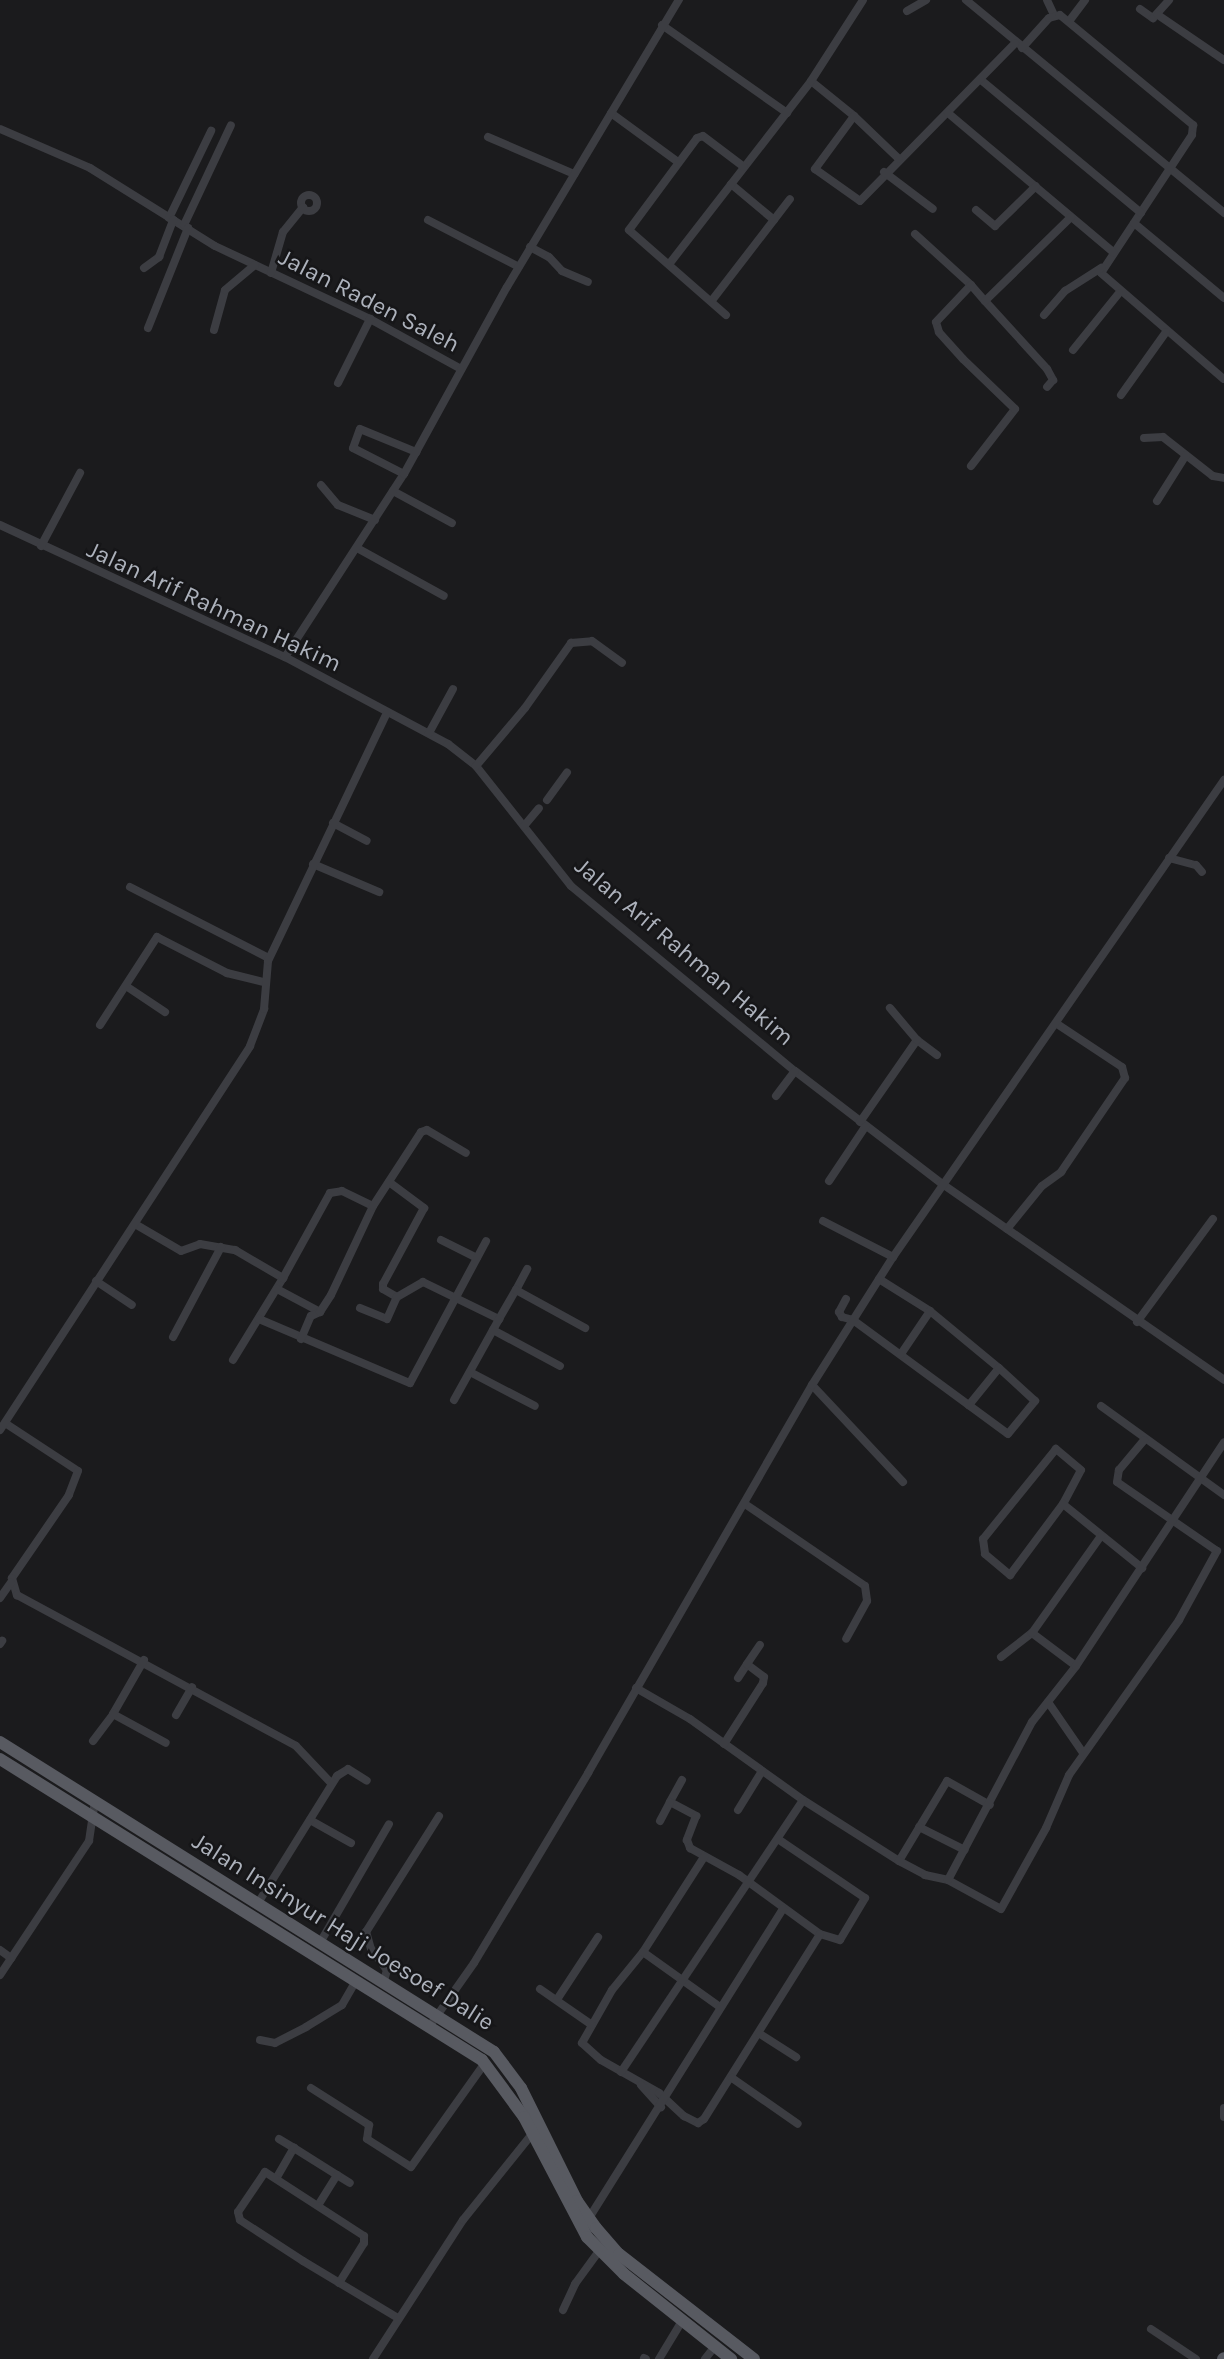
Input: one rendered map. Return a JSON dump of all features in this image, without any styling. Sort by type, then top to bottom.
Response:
[{"type":"main road","name":"Jalan Insinyur Haji Joesoef Dalie","points":[[0,1742],[440,2015],[494,2052],[514,2078],[589,2218],[619,2254],[754,2359]]},
{"type":"main road","name":"Jalan Insinyur Haji Joesoef Dalie","points":[[0,1759],[485,2063],[509,2092],[578,2225],[599,2251],[731,2359]]},
{"type":"street","points":[[461,369],[530,247],[679,0]]},
{"type":"street","points":[[670,263],[787,113],[863,0]]},
{"type":"street","points":[[907,11],[926,0]]},
{"type":"street","points":[[966,0],[1169,170],[1224,212]]},
{"type":"street","points":[[1044,315],[1065,291],[1101,268],[1192,135],[1193,125],[1070,20],[1054,15],[1047,0]]},
{"type":"street","points":[[1070,20],[1085,0]]},
{"type":"street","points":[[1140,9],[1150,18],[1158,15],[1169,0]]},
{"type":"street","points":[[854,116],[815,169],[860,201],[898,158],[1018,45],[1054,15]]},
{"type":"street","points":[[1158,15],[1224,60]]},
{"type":"street","points":[[662,25],[787,113]]},
{"type":"street","points":[[811,80],[898,158]]},
{"type":"street","points":[[981,80],[1141,213]]},
{"type":"street","points":[[611,113],[678,162]]},
{"type":"street","points":[[948,113],[1113,252]]},
{"type":"street","points":[[148,328],[186,227],[231,125]]},
{"type":"street","name":"Jalan Raden Saleh","points":[[0,129],[90,168],[171,219],[271,273],[370,319],[461,369],[404,474],[285,657]]},
{"type":"street","points":[[144,268],[159,257],[171,219],[211,131]]},
{"type":"street","points":[[726,315],[713,299],[629,230],[678,162],[703,136],[744,167]]},
{"type":"street","points":[[488,137],[574,174]]},
{"type":"street","points":[[884,172],[933,209]]},
{"type":"street","points":[[731,184],[774,220]]},
{"type":"street","points":[[976,210],[995,226],[1036,186]]},
{"type":"street","points":[[713,299],[790,199]]},
{"type":"street","points":[[271,273],[283,232],[303,207]]},
{"type":"street","points":[[985,300],[1071,217]]},
{"type":"street","points":[[428,220],[519,267]]},
{"type":"street","points":[[1134,223],[1224,298]]},
{"type":"street","points":[[915,234],[971,285],[1047,369],[1052,380],[1047,387]]},
{"type":"street","points":[[530,247],[550,257],[558,269],[588,282]]},
{"type":"street","points":[[214,330],[225,290],[256,265]]},
{"type":"street","points":[[1101,268],[1102,275],[1119,293],[1224,379]]},
{"type":"street","points":[[971,285],[938,318],[936,326],[1015,413],[971,466]]},
{"type":"street","points":[[1073,350],[1119,293]]},
{"type":"street","points":[[338,383],[370,319]]},
{"type":"street","points":[[1121,395],[1166,332]]},
{"type":"street","points":[[404,474],[353,448],[360,429],[416,452]]},
{"type":"street","points":[[1144,438],[1163,437],[1213,477],[1224,478]]},
{"type":"street","points":[[1157,501],[1186,455]]},
{"type":"street","points":[[41,546],[80,473]]},
{"type":"street","points":[[321,485],[338,505],[375,520]]},
{"type":"street","points":[[393,491],[452,523]]},
{"type":"street","name":"Jalan Arif Rahman Hakim","points":[[0,525],[285,657],[429,733],[476,766],[571,886],[795,1071],[862,1125],[942,1183],[1137,1322],[1224,1380]]},
{"type":"street","points":[[357,548],[444,596]]},
{"type":"street","points":[[476,766],[526,708],[571,643],[592,641],[622,663]]},
{"type":"street","points":[[429,733],[453,690]]},
{"type":"street","points":[[0,1598],[69,1495],[78,1471],[2,1427],[250,1046],[264,1009],[264,982],[269,958],[387,713]]},
{"type":"street","points":[[547,800],[567,772]]},
{"type":"street","points":[[429,2027],[440,2015],[746,1504],[812,1385],[893,1257],[1224,780]]},
{"type":"street","points":[[524,826],[539,808]]},
{"type":"street","points":[[333,823],[367,841]]},
{"type":"street","points":[[1169,858],[1196,865],[1202,872]]},
{"type":"street","points":[[313,864],[379,892]]},
{"type":"street","points":[[131,887],[269,958]]},
{"type":"street","points":[[100,1026],[157,937],[227,974],[264,982]]},
{"type":"street","points":[[126,986],[165,1012]]},
{"type":"street","points":[[890,1008],[911,1027],[917,1040],[937,1055]]},
{"type":"street","points":[[1007,1229],[1042,1186],[1061,1172],[1125,1078],[1122,1067],[1056,1024]]},
{"type":"street","points":[[829,1181],[917,1040]]},
{"type":"street","points":[[776,1096],[795,1071]]},
{"type":"street","points":[[301,1339],[311,1316],[320,1312],[373,1206],[424,1130],[466,1153]]},
{"type":"street","points":[[389,1182],[424,1208],[383,1284],[397,1297]]},
{"type":"street","points":[[233,1360],[330,1193],[342,1191],[373,1206]]},
{"type":"street","points":[[1137,1322],[1213,1219]]},
{"type":"street","points":[[823,1221],[893,1257]]},
{"type":"street","points":[[135,1224],[181,1251],[195,1245],[221,1247],[242,1254],[283,1278]]},
{"type":"street","points":[[441,1240],[477,1258]]},
{"type":"street","points":[[259,1319],[408,1384],[486,1241]]},
{"type":"street","points":[[173,1336],[221,1247]]},
{"type":"street","points":[[454,1400],[527,1269]]},
{"type":"street","points":[[846,1298],[839,1312],[901,1354],[1008,1434],[1034,1408],[1032,1397],[999,1368],[930,1311],[879,1279]]},
{"type":"street","points":[[96,1281],[132,1305]]},
{"type":"street","points":[[360,1308],[387,1319],[397,1297],[423,1282],[499,1319]]},
{"type":"street","points":[[276,1289],[320,1312]]},
{"type":"street","points":[[516,1290],[585,1328]]},
{"type":"street","points":[[901,1354],[930,1311]]},
{"type":"street","points":[[493,1330],[560,1366]]},
{"type":"street","points":[[969,1405],[999,1368]]},
{"type":"street","points":[[470,1372],[535,1406]]},
{"type":"street","points":[[812,1385],[903,1482]]},
{"type":"street","points":[[1101,1406],[1144,1440],[1224,1495]]},
{"type":"street","points":[[636,1688],[899,1861],[925,1875],[948,1880],[1000,1909],[1083,1753],[1179,1620],[1217,1553],[1214,1546],[1115,1479],[1144,1440]]},
{"type":"street","points":[[948,1880],[1032,1722],[1076,1666],[1224,1442]]},
{"type":"street","points":[[1056,1449],[1081,1470],[1063,1504],[1010,1575],[985,1554],[983,1539],[1056,1449]]},
{"type":"street","points":[[746,1504],[864,1586],[867,1601],[846,1639]]},
{"type":"street","points":[[1063,1504],[1142,1568]]},
{"type":"street","points":[[1001,1657],[1032,1633],[1101,1536]]},
{"type":"street","points":[[11,1582],[17,1595],[144,1660],[307,1753],[331,1783]]},
{"type":"street","points":[[1032,1633],[1076,1666]]},
{"type":"street","points":[[738,1678],[760,1645]]},
{"type":"street","points":[[93,1741],[113,1714],[144,1660]]},
{"type":"street","points":[[724,1744],[763,1683],[764,1677],[747,1664]]},
{"type":"street","points":[[176,1715],[192,1687]]},
{"type":"street","points":[[1048,1702],[1083,1753]]},
{"type":"street","points":[[113,1714],[166,1743]]},
{"type":"street","points":[[258,1903],[331,1783],[348,1769],[367,1781]]},
{"type":"street","points":[[738,1810],[762,1771]]},
{"type":"street","points":[[660,1821],[682,1780]]},
{"type":"street","points":[[899,1861],[947,1781],[990,1805]]},
{"type":"street","points":[[621,2073],[680,1979],[803,1800]]},
{"type":"street","points":[[0,1975],[89,1841],[94,1801]]},
{"type":"street","points":[[670,1802],[695,1813],[688,1844],[704,1857],[748,1883],[820,1934],[840,1940],[865,1898],[778,1839]]},
{"type":"street","points":[[384,1981],[387,1970],[371,1949],[366,1932],[439,1816]]},
{"type":"street","points":[[310,1820],[351,1843]]},
{"type":"street","points":[[321,1941],[389,1824]]},
{"type":"street","points":[[919,1826],[965,1850]]},
{"type":"street","points":[[704,1857],[643,1952],[612,1990],[582,2046],[621,2073],[666,2098],[670,2106],[698,2123],[760,2035],[820,1934]]},
{"type":"street","points":[[589,2218],[783,1909]]},
{"type":"street","points":[[558,1998],[598,1937]]},
{"type":"street","points":[[0,1950],[11,1958]]},
{"type":"street","points":[[643,1952],[720,2007]]},
{"type":"street","points":[[260,2040],[275,2043],[342,2005],[356,1981]]},
{"type":"street","points":[[540,1989],[558,1998],[592,2025]]},
{"type":"street","points":[[760,2035],[796,2057]]},
{"type":"street","points":[[311,2088],[369,2125],[367,2139],[411,2167],[485,2063]]},
{"type":"street","points":[[732,2078],[798,2123]]},
{"type":"street","points":[[639,2083],[661,2107]]},
{"type":"street","points":[[1224,2108],[1224,2117]]},
{"type":"street","points":[[373,2359],[499,2171],[533,2134]]},
{"type":"street","points":[[279,2139],[351,2183]]},
{"type":"street","points":[[277,2177],[294,2148]]},
{"type":"street","points":[[339,2283],[365,2239],[319,2204],[265,2172],[239,2218],[339,2283],[398,2318]]},
{"type":"street","points":[[319,2204],[337,2175]]},
{"type":"street","points":[[563,2311],[575,2284],[599,2251]]},
{"type":"street","points":[[659,2359],[682,2321]]},
{"type":"street","points":[[1151,2329],[1196,2359]]},
{"type":"street","points":[[705,2359],[715,2346]]}]
